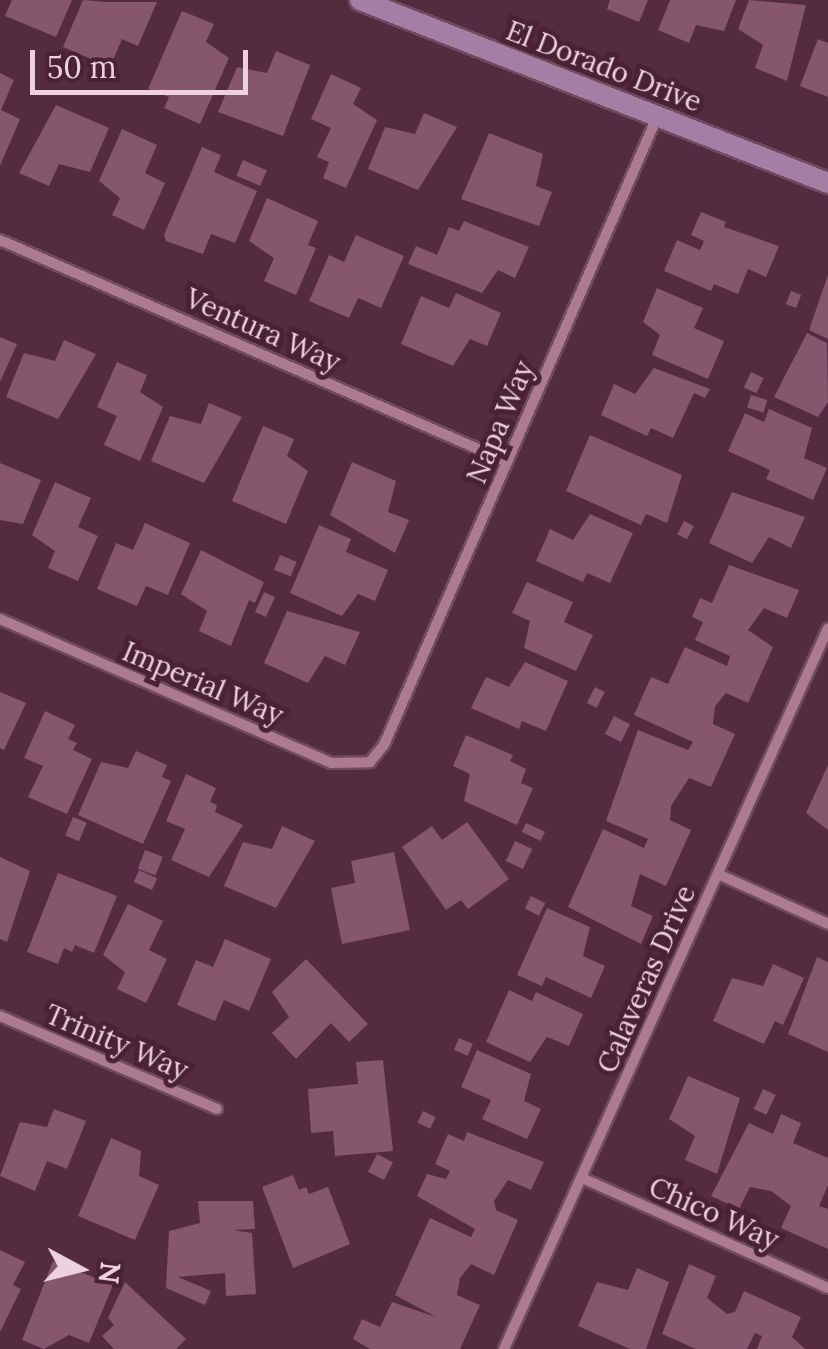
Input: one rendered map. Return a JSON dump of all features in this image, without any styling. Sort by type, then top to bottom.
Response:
[{"type":"street","name":"El Dorado Drive","points":[[360,0],[828,182]]},
{"type":"street","name":"Napa Way","points":[[384,745],[658,116]]},
{"type":"street","name":"Ventura Way","points":[[0,240],[508,462]]},
{"type":"street","name":"Imperial Way","points":[[0,619],[331,763],[361,766],[384,745]]},
{"type":"street","name":"Calaveras Drive","points":[[504,1349],[828,628]]},
{"type":"street","points":[[718,874],[828,924]]},
{"type":"street","name":"Trinity Way","points":[[0,1016],[217,1109]]},
{"type":"street","name":"Chico Way","points":[[582,1178],[828,1288]]},
{"type":"building","points":[[12,0],[72,0],[56,37],[5,16]]},
{"type":"building","points":[[83,0],[157,2],[138,46],[122,39],[110,67],[63,47]]},
{"type":"building","points":[[610,0],[648,0],[639,22],[607,9]]},
{"type":"building","points":[[670,0],[736,0],[724,31],[696,25],[689,43],[658,30]]},
{"type":"building","points":[[749,0],[806,5],[787,81],[755,68],[763,45],[738,29]]},
{"type":"building","points":[[182,11],[214,24],[206,42],[229,58],[200,124],[164,108],[169,97],[148,89]]},
{"type":"building","points":[[818,39],[828,43],[828,97],[800,86]]},
{"type":"building","points":[[276,51],[310,65],[283,136],[218,112],[237,67],[267,73]]},
{"type":"building","points":[[0,73],[14,80],[1,110],[20,119],[0,166]]},
{"type":"building","points":[[331,74],[361,88],[353,104],[377,120],[346,188],[323,178],[329,162],[317,157],[331,128],[311,119]]},
{"type":"building","points":[[56,105],[109,128],[90,172],[59,164],[49,186],[19,173]]},
{"type":"building","points":[[424,113],[457,127],[418,190],[368,169],[385,127],[415,134]]},
{"type":"building","points":[[122,129],[157,145],[145,173],[165,183],[144,230],[112,215],[120,198],[99,181]]},
{"type":"building","points":[[489,133],[543,154],[536,186],[552,192],[539,226],[461,199]]},
{"type":"building","points":[[202,147],[221,155],[214,172],[257,191],[235,243],[211,234],[203,254],[166,241],[164,235]]},
{"type":"building","points":[[243,160],[267,170],[260,186],[236,176]]},
{"type":"building","points":[[267,198],[318,221],[308,245],[316,248],[296,295],[264,281],[274,258],[249,241]]},
{"type":"building","points":[[701,212],[726,222],[724,227],[779,246],[766,277],[748,269],[738,294],[714,284],[711,291],[664,271],[677,240],[700,250],[704,241],[691,235]]},
{"type":"building","points":[[464,221],[529,247],[515,278],[498,270],[482,293],[408,264],[416,246],[437,255],[449,227],[459,231]]},
{"type":"building","points":[[356,235],[404,256],[381,308],[358,298],[349,318],[309,301],[329,255],[344,262]]},
{"type":"building","points":[[828,275],[828,339],[809,330]]},
{"type":"building","points":[[657,288],[703,308],[694,328],[724,341],[708,379],[652,355],[660,335],[643,322]]},
{"type":"building","points":[[791,291],[801,295],[796,308],[786,304]]},
{"type":"building","points":[[456,293],[501,313],[487,346],[470,339],[453,366],[401,344],[421,296],[449,308]]},
{"type":"building","points":[[807,333],[827,343],[828,402],[818,417],[774,397]]},
{"type":"building","points":[[0,337],[17,344],[0,382]]},
{"type":"building","points":[[64,340],[96,354],[58,419],[6,397],[24,353],[55,361]]},
{"type":"building","points":[[117,362],[147,375],[140,392],[163,407],[140,461],[104,445],[117,416],[97,407]]},
{"type":"building","points":[[654,368],[710,389],[705,398],[694,393],[673,438],[651,428],[647,436],[601,415],[614,384],[635,394]]},
{"type":"building","points":[[751,372],[764,378],[757,393],[744,387]]},
{"type":"building","points":[[751,395],[767,400],[763,412],[747,407]]},
{"type":"building","points":[[209,403],[242,417],[204,483],[151,461],[170,416],[201,424]]},
{"type":"building","points":[[769,409],[812,428],[804,458],[827,468],[813,500],[766,479],[770,470],[728,451],[745,413],[764,422]]},
{"type":"building","points":[[263,426],[294,439],[287,456],[308,471],[286,524],[232,501]]},
{"type":"building","points":[[590,435],[682,475],[667,523],[646,514],[641,525],[566,491]]},
{"type":"building","points":[[352,462],[396,481],[388,512],[409,520],[395,553],[330,515]]},
{"type":"building","points":[[0,463],[41,480],[23,524],[0,520]]},
{"type":"building","points":[[55,482],[91,498],[78,527],[98,536],[78,581],[48,568],[55,551],[32,535]]},
{"type":"building","points":[[732,492],[805,517],[791,548],[769,537],[752,563],[709,543]]},
{"type":"building","points":[[590,514],[633,533],[610,583],[587,573],[583,582],[536,561],[550,529],[573,540]]},
{"type":"building","points":[[684,521],[694,526],[687,539],[677,534]]},
{"type":"building","points":[[145,523],[190,543],[168,595],[146,586],[137,606],[97,589],[116,543],[133,550]]},
{"type":"building","points":[[319,525],[351,539],[346,552],[388,570],[375,601],[358,594],[342,616],[290,593]]},
{"type":"building","points":[[201,550],[264,582],[255,603],[249,600],[231,646],[199,631],[207,611],[181,594]]},
{"type":"building","points":[[280,555],[297,562],[291,577],[274,570]]},
{"type":"building","points":[[729,565],[799,590],[787,618],[764,608],[748,630],[773,647],[748,703],[726,693],[715,706],[713,724],[735,734],[711,787],[689,778],[671,806],[670,820],[691,830],[666,886],[640,874],[631,906],[653,916],[641,944],[568,907],[603,829],[644,848],[648,839],[606,821],[638,730],[688,750],[693,742],[634,715],[651,677],[668,684],[685,647],[727,666],[730,656],[695,640],[703,622],[692,617],[700,598],[712,603]]},
{"type":"building","points":[[527,582],[573,602],[564,622],[593,635],[576,671],[524,648],[530,621],[512,613]]},
{"type":"building","points":[[264,592],[275,597],[266,617],[255,612]]},
{"type":"building","points":[[287,611],[360,632],[345,665],[325,656],[308,683],[264,663]]},
{"type":"building","points":[[525,662],[568,681],[546,731],[522,721],[519,729],[471,708],[486,677],[509,687]]},
{"type":"building","points":[[595,687],[605,692],[597,708],[587,703]]},
{"type":"building","points":[[0,692],[26,703],[4,750],[0,748]]},
{"type":"building","points":[[45,711],[75,725],[68,739],[77,743],[73,750],[92,759],[67,814],[28,797],[43,766],[24,758]]},
{"type":"building","points":[[614,716],[630,724],[621,742],[605,734]]},
{"type":"building","points":[[466,735],[513,755],[510,761],[526,769],[521,783],[533,788],[517,825],[464,801],[470,774],[453,766]]},
{"type":"building","points":[[136,751],[167,765],[162,777],[171,781],[143,844],[78,815],[101,762],[128,768]]},
{"type":"building","points":[[828,765],[828,830],[806,813]]},
{"type":"building","points":[[186,774],[216,788],[210,802],[217,805],[215,812],[243,825],[209,877],[171,860],[185,829],[166,821]]},
{"type":"building","points":[[73,817],[87,823],[79,841],[65,835]]},
{"type":"building","points":[[467,822],[509,879],[468,909],[461,900],[446,910],[402,847],[432,826],[442,840]]},
{"type":"building","points":[[526,823],[545,832],[541,841],[522,832]]},
{"type":"building","points":[[282,826],[315,841],[276,908],[224,886],[243,842],[272,849]]},
{"type":"building","points":[[515,841],[532,849],[523,869],[506,861]]},
{"type":"building","points":[[145,850],[163,857],[156,875],[138,869]]},
{"type":"building","points":[[394,852],[410,930],[342,944],[331,888],[355,883],[351,861]]},
{"type":"building","points":[[0,857],[30,871],[7,942],[0,939]]},
{"type":"building","points":[[139,870],[157,878],[152,890],[134,882]]},
{"type":"building","points":[[58,873],[117,896],[94,953],[75,945],[72,952],[64,948],[58,964],[27,952]]},
{"type":"building","points":[[531,896],[545,903],[539,916],[525,908]]},
{"type":"building","points":[[128,904],[163,921],[149,950],[167,959],[146,1003],[117,989],[125,972],[103,955]]},
{"type":"building","points":[[547,908],[590,927],[583,956],[605,966],[591,998],[546,977],[542,986],[517,975]]},
{"type":"building","points":[[225,939],[271,959],[249,1011],[224,1000],[215,1021],[177,1005],[196,960],[213,967]]},
{"type":"building","points":[[817,957],[828,962],[828,1052],[788,1034]]},
{"type":"building","points":[[306,959],[368,1024],[349,1042],[331,1023],[296,1059],[272,1033],[289,1017],[272,992]]},
{"type":"building","points":[[773,964],[804,978],[783,1025],[775,1021],[764,1044],[713,1021],[732,978],[763,986]]},
{"type":"building","points":[[509,990],[532,1001],[536,992],[583,1014],[569,1046],[547,1037],[530,1062],[486,1042]]},
{"type":"building","points":[[459,1038],[473,1044],[468,1056],[454,1050]]},
{"type":"building","points":[[477,1050],[531,1074],[524,1101],[541,1109],[527,1139],[482,1119],[491,1100],[461,1087]]},
{"type":"building","points":[[383,1060],[393,1151],[335,1156],[333,1131],[311,1133],[308,1089],[358,1084],[356,1062]]},
{"type":"building","points":[[688,1076],[740,1098],[717,1174],[685,1160],[695,1136],[669,1119]]},
{"type":"building","points":[[763,1089],[776,1095],[766,1115],[754,1109]]},
{"type":"building","points":[[54,1109],[86,1121],[67,1169],[47,1161],[35,1191],[0,1176],[20,1122],[47,1127]]},
{"type":"building","points":[[423,1111],[436,1117],[430,1129],[418,1123]]},
{"type":"building","points":[[781,1114],[801,1123],[793,1143],[828,1158],[828,1185],[819,1206],[828,1209],[828,1249],[781,1228],[791,1206],[771,1191],[750,1187],[739,1209],[711,1196],[749,1123],[773,1134]]},
{"type":"building","points":[[467,1132],[544,1162],[531,1190],[508,1180],[494,1201],[496,1210],[518,1220],[494,1275],[471,1264],[460,1278],[457,1295],[480,1305],[460,1349],[370,1349],[353,1339],[362,1319],[380,1327],[392,1302],[436,1317],[395,1295],[430,1218],[471,1237],[475,1229],[417,1196],[427,1174],[446,1179],[450,1171],[435,1164],[448,1134],[464,1141]]},
{"type":"building","points":[[111,1138],[141,1151],[139,1176],[159,1185],[135,1240],[78,1216]]},
{"type":"building","points":[[377,1154],[393,1162],[384,1180],[368,1172]]},
{"type":"building","points":[[293,1175],[299,1190],[306,1187],[309,1194],[328,1187],[350,1244],[293,1268],[262,1187]]},
{"type":"building","points":[[198,1201],[253,1201],[255,1229],[233,1230],[252,1233],[256,1294],[226,1296],[225,1273],[178,1277],[211,1291],[205,1305],[166,1288],[169,1231],[200,1223]]},
{"type":"building","points":[[0,1250],[25,1262],[13,1285],[21,1289],[0,1332]]},
{"type":"building","points":[[53,1261],[113,1285],[89,1343],[69,1335],[44,1349],[22,1340]]},
{"type":"building","points":[[689,1264],[716,1276],[707,1298],[727,1314],[735,1312],[744,1291],[801,1317],[792,1337],[805,1349],[757,1349],[762,1336],[755,1333],[747,1349],[696,1349],[662,1334]]},
{"type":"building","points":[[637,1268],[669,1282],[646,1349],[630,1349],[578,1326],[597,1282],[628,1290]]},
{"type":"building","points":[[125,1282],[186,1339],[176,1349],[114,1349],[102,1336],[114,1325],[108,1318]]}]
